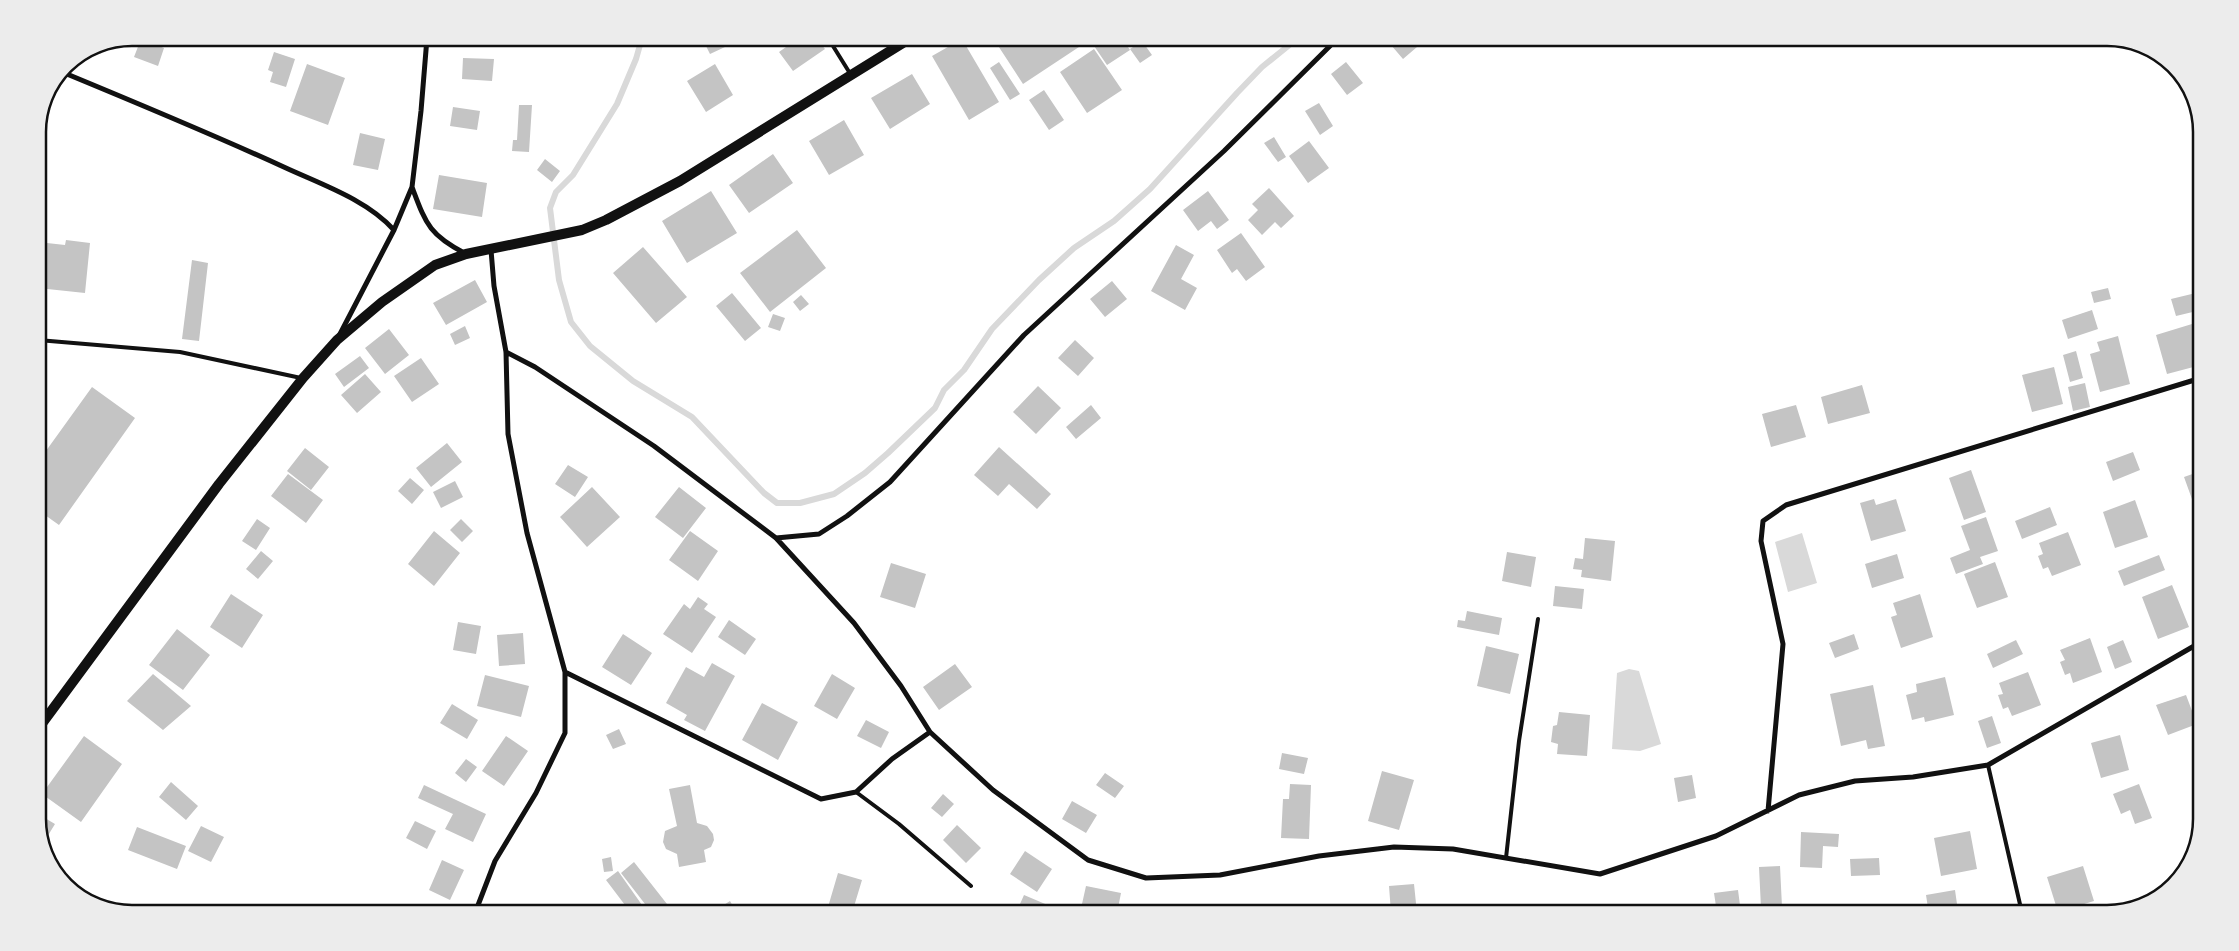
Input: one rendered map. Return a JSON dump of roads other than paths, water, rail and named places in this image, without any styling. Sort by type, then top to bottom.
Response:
[{"type":"main road","points":[[46,718],[208,499],[303,378],[337,340],[405,285],[435,265],[466,254],[582,230],[606,220],[680,181],[898,46]]},
{"type":"street","points":[[337,340],[394,230],[412,187],[426,46]]},
{"type":"street","points":[[776,538],[818,534],[847,516],[890,482],[1024,336],[1224,151],[1330,46]]},
{"type":"street","points":[[69,75],[204,131],[306,177],[368,207],[382,217],[394,230]]},
{"type":"street","points":[[412,187],[426,224],[443,242],[466,254]]},
{"type":"street","points":[[478,905],[495,861],[536,794],[565,733],[565,672],[527,533],[510,443],[506,352],[494,286],[491,250]]},
{"type":"street","points":[[506,352],[535,367],[654,446],[776,538],[854,623],[930,732],[993,790],[1088,860],[1146,878],[1220,875],[1319,856],[1394,848],[1454,849],[1600,874],[1716,836],[1799,795],[1855,782],[1913,777],[1988,765],[2193,647]]},
{"type":"street","points":[[1768,811],[1783,644],[1761,541],[1763,521],[1786,505],[2193,380]]},
{"type":"street","points":[[565,672],[820,799],[856,792],[892,759],[930,732]]},
{"type":"lane","points":[[833,46],[851,74]]},
{"type":"lane","points":[[46,341],[180,352],[303,378]]},
{"type":"lane","points":[[1506,858],[1519,742],[1538,619]]},
{"type":"lane","points":[[1988,765],[2020,905]]},
{"type":"lane","points":[[856,792],[899,824],[971,886]]},
{"type":"waterway","points":[[640,46],[617,104],[573,175],[556,192],[550,208],[559,280],[571,322],[590,346],[633,381],[692,417],[764,493],[777,503],[800,503],[834,494],[865,473],[888,453],[935,408],[944,390],[964,370],[992,329],[1039,280],[1074,248],[1114,221],[1150,189],[1262,67],[1288,46]]}]
